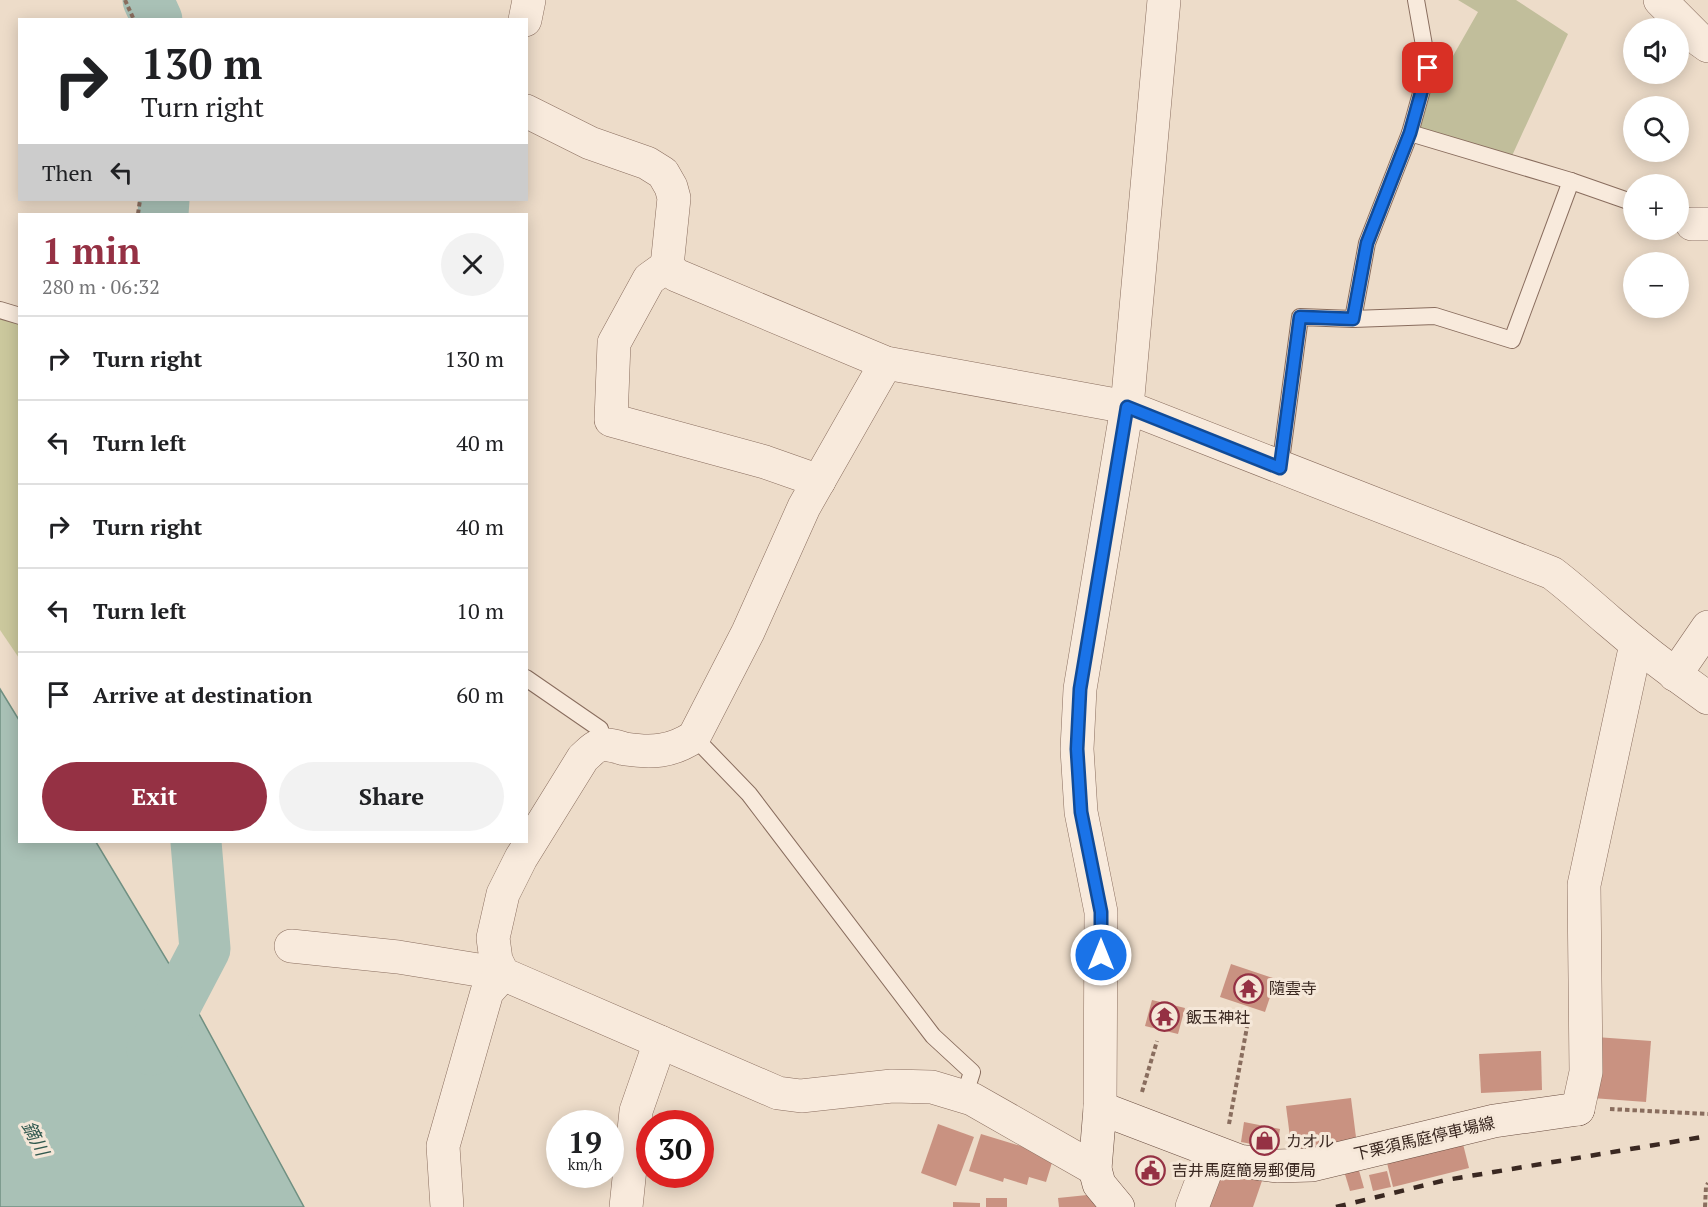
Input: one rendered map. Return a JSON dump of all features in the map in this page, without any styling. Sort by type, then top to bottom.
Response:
[{"type":"street","points":[[525,18],[529,0]]},
{"type":"street","points":[[1118,1207],[1099,1184],[1095,1169],[1100,1108],[1101,912],[1081,812],[1077,749],[1080,689],[1127,407],[1164,0]]},
{"type":"street","points":[[1660,0],[1708,46]]},
{"type":"street","points":[[528,112],[590,143],[647,163],[663,173],[674,198],[667,266],[649,279],[614,343],[611,420],[765,462],[819,481]]},
{"type":"street","points":[[667,266],[676,275],[886,363],[1127,407],[1551,573],[1575,590],[1636,644],[1708,698]]},
{"type":"street","points":[[531,831],[583,758],[595,747],[604,744],[626,749],[660,751],[680,746],[694,737],[748,632],[804,507],[886,363]]},
{"type":"street","points":[[1676,675],[1708,627]]},
{"type":"street","points":[[1578,1109],[1586,1072],[1584,885],[1636,644]]},
{"type":"street","points":[[503,974],[496,960],[493,938],[503,894],[527,843]]},
{"type":"street","points":[[291,946],[398,957],[503,974],[778,1093],[801,1096],[892,1086],[932,1087],[972,1099],[1095,1169]]},
{"type":"street","points":[[447,1207],[443,1146],[487,992],[503,974]]},
{"type":"street","points":[[626,1207],[636,1111],[660,1042]]},
{"type":"street","name":"下栗須馬庭停車場線","points":[[1100,1108],[1239,1161],[1277,1166],[1312,1165],[1494,1121],[1578,1109]]},
{"type":"street","points":[[1192,1207],[1217,1153]]},
{"type":"lane","points":[[1353,319],[1367,243],[1410,133],[1428,68],[1416,0]]},
{"type":"lane","points":[[1410,133],[1571,181],[1623,199]]},
{"type":"lane","points":[[1280,468],[1300,317],[1353,319],[1435,316],[1512,340],[1571,181]]},
{"type":"lane","points":[[0,310],[18,315]]},
{"type":"lane","points":[[528,679],[600,729],[604,744]]},
{"type":"lane","points":[[694,737],[749,794],[933,1036],[972,1072],[964,1097]]},
{"type":"path","points":[[125,0],[133,18]]},
{"type":"path","points":[[1217,1153],[1225,1145],[1247,1027]]},
{"type":"path","points":[[1134,1121],[1157,1041]]},
{"type":"path","points":[[1578,1109],[1610,1108],[1708,1114]]},
{"type":"path","points":[[1705,1207],[1708,1183]]},
{"type":"shaded area","points":[[1458,0],[1516,0],[1568,34],[1511,158],[1415,128],[1434,70],[1445,70],[1478,12]]},
{"type":"shaded area","points":[[0,315],[18,322],[18,657],[0,630]]},
{"type":"water","name":"鏑川","points":[[0,689],[18,718],[18,843],[97,843],[198,1012],[304,1207],[0,1207]]},
{"type":"building","name":"隨雲寺","points":[[1231,964],[1276,979],[1265,1012],[1220,997]]},
{"type":"building","name":"飯玉神社","points":[[1152,1000],[1185,1008],[1178,1034],[1145,1026]]},
{"type":"building","points":[[1596,1037],[1651,1041],[1646,1102],[1592,1098]]},
{"type":"building","points":[[1541,1051],[1542,1090],[1481,1093],[1479,1054]]},
{"type":"building","points":[[1351,1098],[1357,1145],[1292,1153],[1286,1106]]},
{"type":"building","points":[[1244,1122],[1280,1129],[1277,1149],[1241,1142]]},
{"type":"building","points":[[938,1124],[974,1137],[956,1186],[921,1173]]},
{"type":"building","points":[[981,1134],[1054,1156],[1046,1182],[1029,1177],[1027,1185],[1004,1178],[1003,1182],[969,1171]]},
{"type":"building","points":[[1462,1140],[1469,1168],[1393,1187],[1386,1159]]},
{"type":"building","points":[[1223,1165],[1263,1178],[1253,1207],[1209,1207]]},
{"type":"building","points":[[1358,1167],[1364,1188],[1350,1191],[1344,1171]]},
{"type":"building","points":[[1387,1171],[1391,1187],[1373,1191],[1369,1175]]},
{"type":"building","points":[[1097,1194],[1099,1207],[1059,1207],[1058,1198]]},
{"type":"building","points":[[986,1198],[1007,1198],[1007,1207],[986,1207]]},
{"type":"building","points":[[953,1202],[980,1203],[980,1207],[953,1207]]},
{"type":"waterway","points":[[148,0],[156,18]]},
{"type":"waterway","points":[[163,213],[164,201]]},
{"type":"waterway","points":[[152,1050],[205,949],[196,843]]},
{"type":"railway","points":[[1336,1207],[1446,1180],[1708,1136]]},
{"type":"place","name":"隨雲寺","points":[[1248,988]]},
{"type":"place","name":"飯玉神社","points":[[1165,1017]]},
{"type":"place","name":"カオル","points":[[1265,1141]]},
{"type":"place","name":"吉井馬庭簡易郵便局","points":[[1151,1170]]},
{"type":"route","points":[[1101,955],[1101,912],[1081,812],[1077,749],[1080,689],[1127,407],[1280,468],[1300,317],[1353,319],[1367,243],[1410,133],[1428,68]]}]
